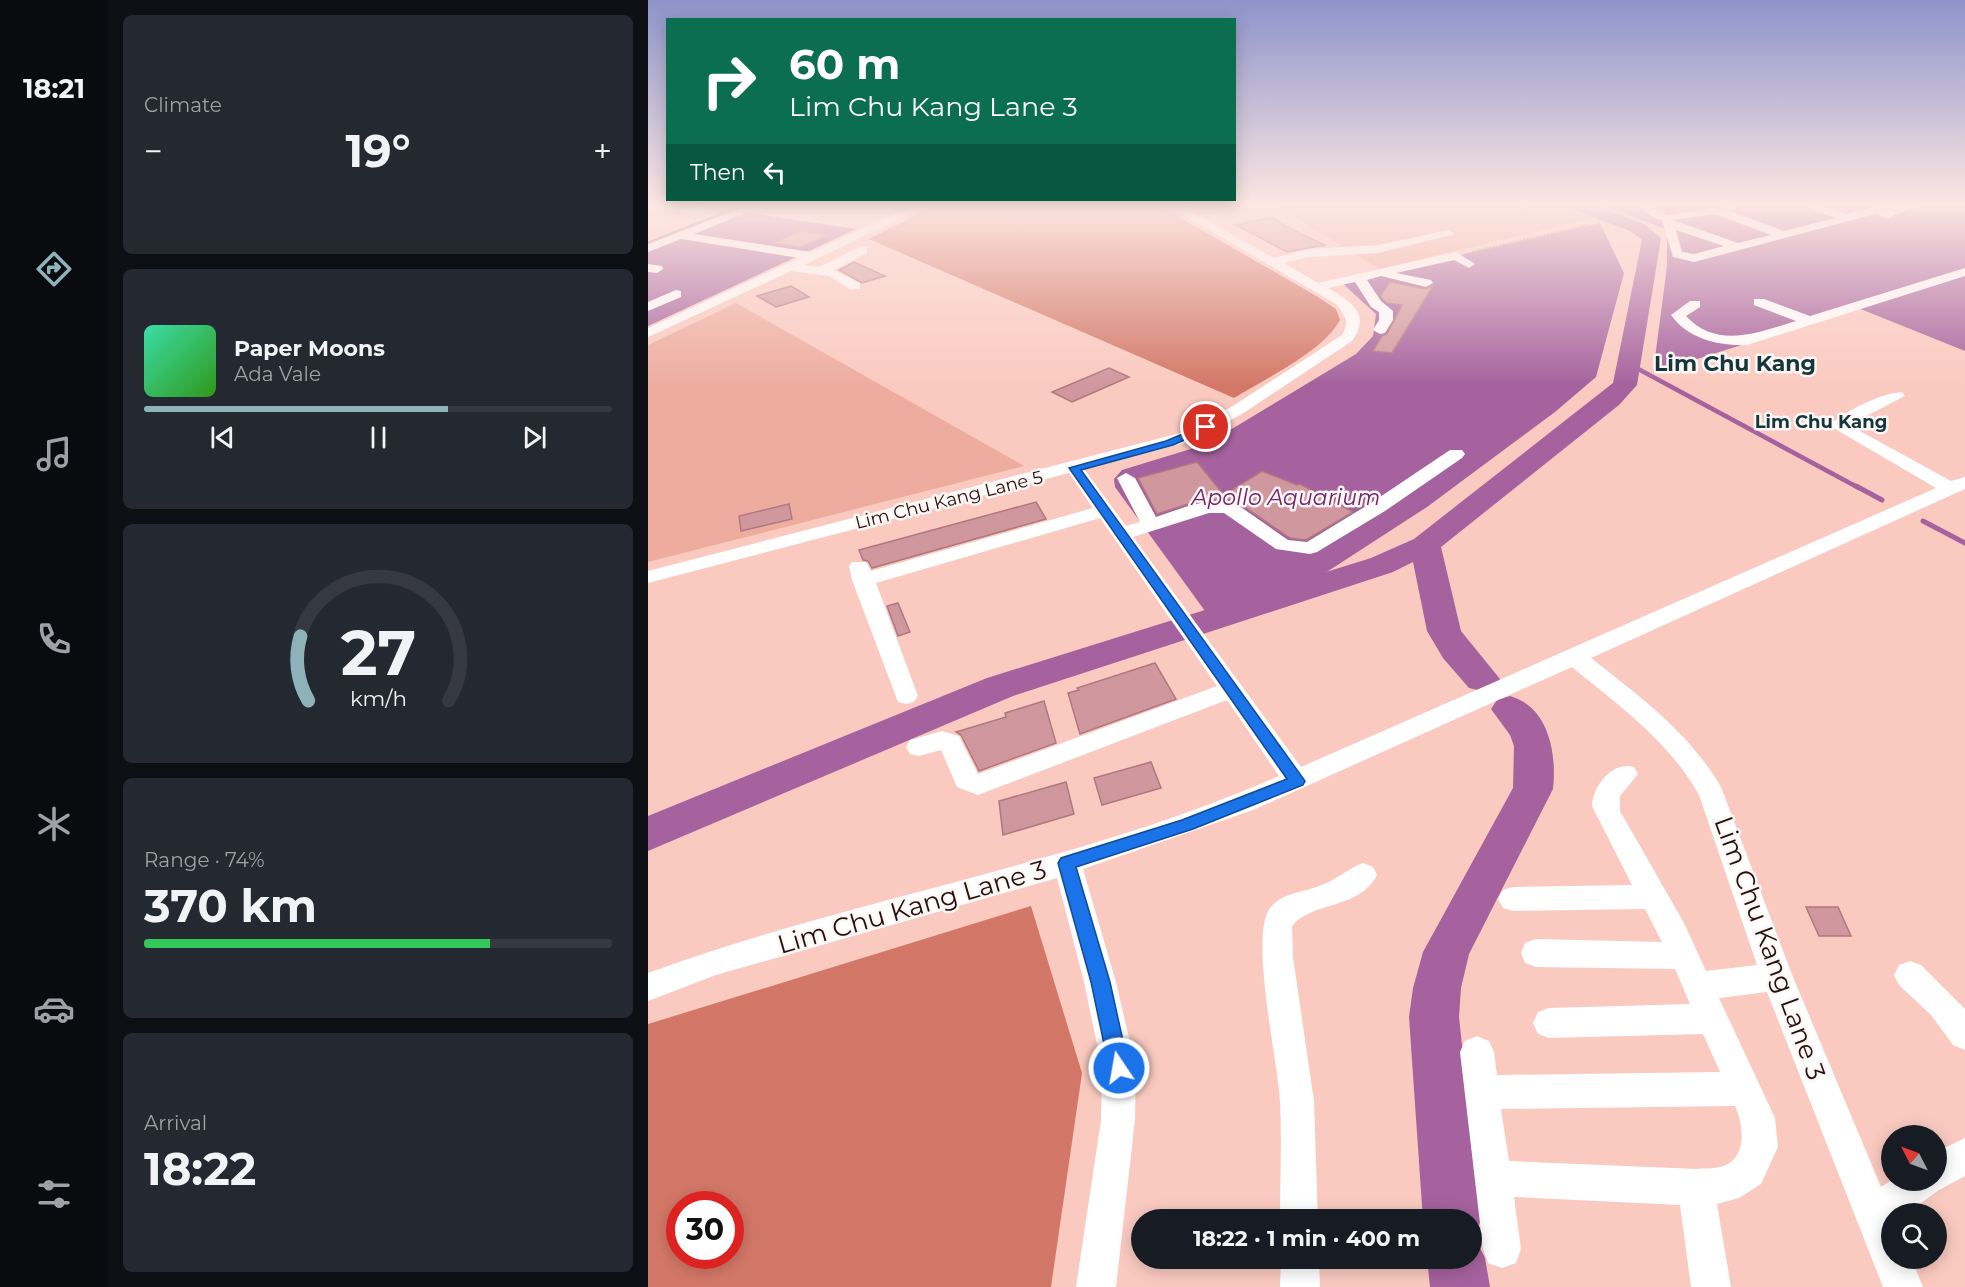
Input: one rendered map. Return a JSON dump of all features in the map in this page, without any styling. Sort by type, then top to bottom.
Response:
[{"type":"street","points":[[822,271],[832,266]]},
{"type":"street","name":"Lim Chu Kang Lane 5","points":[[648,578],[1190,436],[1239,409],[1334,348],[1347,338],[1354,327],[1354,317],[1341,301],[1280,266]]},
{"type":"street","points":[[1316,286],[1360,279],[1413,266]]},
{"type":"street","points":[[648,333],[789,267],[832,273],[855,286]]},
{"type":"street","points":[[1933,270],[1951,277]]},
{"type":"street","points":[[1383,273],[1426,283]]},
{"type":"street","points":[[1695,304],[1680,313],[1679,318],[1694,329],[1727,341],[1747,341],[1965,273]]},
{"type":"street","points":[[1360,279],[1376,304],[1386,311],[1386,320],[1380,330]]},
{"type":"street","points":[[1863,291],[1880,298]]},
{"type":"street","points":[[648,307],[676,294]]},
{"type":"street","points":[[1759,302],[1809,321]]},
{"type":"street","points":[[1897,396],[1846,419],[1838,426],[1957,485]]},
{"type":"street","points":[[1122,534],[1208,507],[1228,507],[1283,545],[1310,548],[1378,507],[1456,454]]},
{"type":"street","points":[[1074,468],[1297,781]]},
{"type":"street","points":[[1126,478],[1151,525]]},
{"type":"street","name":"Lim Chu Kang Lane 3","points":[[648,987],[715,962],[1067,863],[1187,825],[1297,781],[1572,655],[1957,485]]},
{"type":"street","points":[[906,696],[860,572],[1104,510]]},
{"type":"street","name":"Lim Chu Kang Lane 3","points":[[1572,655],[1680,747],[1701,771],[1712,794],[1777,977],[1903,1287]]},
{"type":"street","points":[[919,747],[942,740],[950,742],[966,780],[978,785],[1232,689]]},
{"type":"street","points":[[1493,1178],[1696,1187],[1726,1185],[1748,1171],[1760,1147],[1758,1118],[1699,986],[1604,803],[1607,792],[1625,774]]},
{"type":"street","points":[[1067,863],[1100,982],[1119,1068],[1118,1120],[1096,1287]]},
{"type":"street","points":[[1299,1209],[1297,1101],[1276,927],[1280,918],[1289,909],[1346,887],[1363,875]]},
{"type":"street","points":[[1513,899],[1654,897]]},
{"type":"street","points":[[1536,953],[1684,956]]},
{"type":"street","points":[[1910,975],[1942,1005],[1965,1034]]},
{"type":"street","points":[[1699,986],[1777,977]]},
{"type":"street","points":[[1549,1023],[1713,1018]]},
{"type":"street","points":[[1477,1052],[1502,1249]]},
{"type":"street","points":[[1482,1092],[1744,1089]]},
{"type":"street","points":[[1947,1167],[1965,1156]]},
{"type":"street","points":[[1696,1187],[1711,1287]]},
{"type":"street","points":[[1873,1213],[1908,1191]]},
{"type":"street","points":[[1300,1269],[1300,1287]]},
{"type":"shaded area","points":[[931,266],[1264,266],[1336,309],[1340,320],[1332,332],[1320,343],[1307,354],[1234,398]]},
{"type":"shaded area","points":[[1374,266],[1391,266],[1379,269]]},
{"type":"shaded area","points":[[736,303],[1024,466],[648,562],[648,345]]},
{"type":"shaded area","points":[[1031,906],[1082,1073],[1051,1287],[648,1287],[648,1024]]},
{"type":"water","points":[[648,266],[777,266],[648,326]]},
{"type":"water","name":"Apollo Aquarium","points":[[1411,266],[1621,266],[1624,273],[1596,377],[1555,412],[1427,507],[1319,577],[1205,611],[1115,487],[1114,479],[1122,470],[1207,444],[1356,354],[1373,336],[1376,314],[1341,282]]},
{"type":"water","points":[[1965,266],[1965,351],[1858,308],[1653,373],[1667,267]]},
{"type":"building","points":[[846,266],[863,266],[885,276],[862,283],[839,270]]},
{"type":"building","points":[[1390,282],[1425,289],[1433,286],[1392,353],[1373,351],[1382,336],[1387,334],[1402,305],[1387,303],[1380,296]]},
{"type":"building","points":[[791,286],[809,297],[776,307],[757,296]]},
{"type":"building","points":[[1109,368],[1129,377],[1072,402],[1052,392]]},
{"type":"building","points":[[1197,462],[1224,495],[1262,471],[1297,485],[1300,484],[1353,512],[1306,540],[1290,538],[1236,501],[1225,499],[1194,502],[1157,514],[1138,478]]},
{"type":"building","points":[[1036,502],[1046,519],[872,568],[868,561],[863,560],[859,550]]},
{"type":"building","points":[[789,504],[792,519],[741,531],[739,516]]},
{"type":"building","points":[[898,603],[910,632],[898,636],[887,606]]},
{"type":"building","points":[[1155,663],[1176,699],[1080,734],[1068,693]]},
{"type":"building","points":[[1044,701],[1056,743],[979,771],[961,735],[956,732],[1006,717],[1005,713]]},
{"type":"building","points":[[1151,762],[1161,788],[1102,805],[1094,778]]},
{"type":"building","points":[[1066,782],[1074,814],[1003,835],[999,801]]},
{"type":"building","points":[[1806,907],[1838,907],[1851,936],[1819,936]]},
{"type":"waterway","points":[[1425,545],[1610,400],[1625,385],[1647,266]]},
{"type":"waterway","points":[[1629,364],[1859,488]]},
{"type":"waterway","points":[[1856,486],[1882,500]]},
{"type":"waterway","points":[[1923,521],[1965,543]]},
{"type":"waterway","points":[[648,834],[1000,687],[1382,565],[1425,545]]},
{"type":"waterway","points":[[1425,545],[1444,631],[1455,650],[1482,679]]},
{"type":"waterway","points":[[1451,1209],[1434,1017],[1437,988],[1446,952],[1533,789],[1535,765],[1533,746],[1525,728],[1510,709]]},
{"type":"waterway","points":[[1458,1269],[1460,1287]]},
{"type":"district","name":"Lim Chu Kang","points":[[1735,363]]},
{"type":"district","name":"Lim Chu Kang","points":[[1821,422]]},
{"type":"route","points":[[1119,1068],[1100,982],[1067,863],[1187,825],[1297,781],[1074,468],[1169,443],[1190,436],[1206,427]]}]
